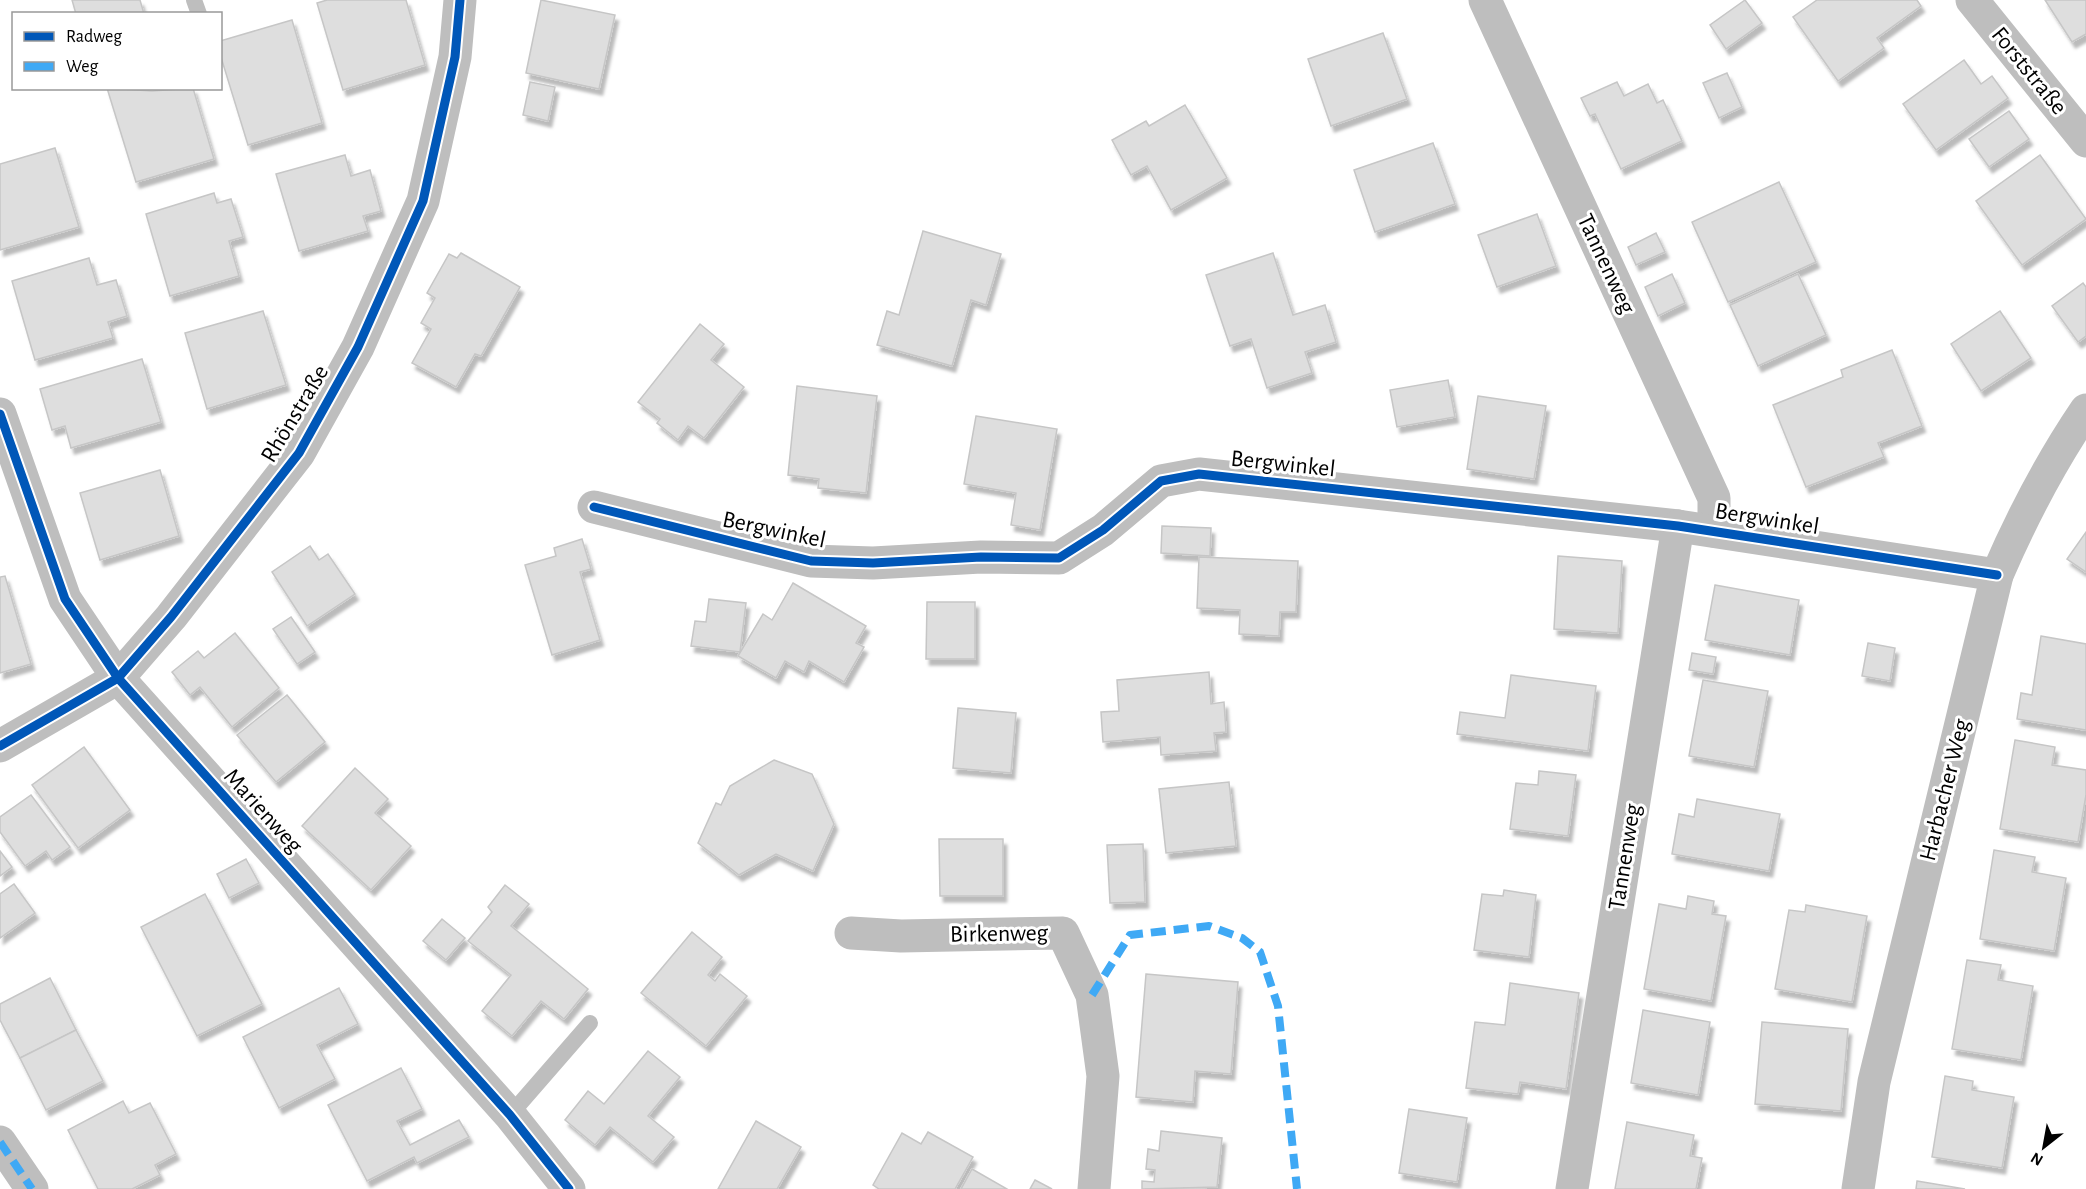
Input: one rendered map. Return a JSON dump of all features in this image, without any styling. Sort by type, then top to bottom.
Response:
[{"type":"street","name":"Rhönstraße","points":[[0,746],[118,678],[171,617],[299,453],[358,347],[423,201],[455,57],[460,0]]},
{"type":"street","name":"Tannenweg","points":[[1485,0],[1714,498],[1714,531]]},
{"type":"street","name":"Forststraße","points":[[1972,0],[2086,141]]},
{"type":"street","name":"Harbacher Weg","points":[[1858,1189],[1874,1082],[1997,575],[2024,511],[2064,442],[2086,411]]},
{"type":"street","name":"Marienweg","points":[[0,414],[65,599],[118,678],[510,1115],[569,1189]]},
{"type":"street","name":"Bergwinkel","points":[[594,507],[811,561],[873,563],[981,557],[1059,558],[1103,530],[1161,480],[1199,474],[1678,526],[1997,575]]},
{"type":"street","name":"Tannenweg","points":[[1572,1189],[1678,526]]},
{"type":"street","name":"Birkenweg","points":[[851,933],[901,936],[1063,933],[1092,995],[1103,1076],[1094,1189]]},
{"type":"street","points":[[0,1142],[32,1189]]},
{"type":"lane","points":[[510,1115],[590,1023]]},
{"type":"building","points":[[72,0],[140,0],[143,12],[75,12]]},
{"type":"building","points":[[327,0],[406,0],[425,65],[343,90],[317,3]]},
{"type":"building","points":[[541,0],[615,15],[599,89],[526,73]]},
{"type":"building","points":[[1745,0],[1762,23],[1726,49],[1710,25]]},
{"type":"building","points":[[1817,0],[1917,0],[1921,6],[1877,38],[1884,48],[1838,81],[1793,17]]},
{"type":"building","points":[[2045,0],[2086,0],[2086,34],[2072,42]]},
{"type":"building","points":[[292,20],[322,123],[248,145],[222,60],[222,40]]},
{"type":"building","points":[[1383,33],[1407,99],[1331,126],[1308,59]]},
{"type":"building","points":[[1964,60],[1981,84],[1992,76],[2008,98],[1936,150],[1903,104]]},
{"type":"building","points":[[1727,73],[1742,107],[1719,118],[1703,83]]},
{"type":"building","points":[[530,82],[555,87],[548,121],[523,115]]},
{"type":"building","points":[[1617,82],[1624,96],[1648,84],[1657,103],[1663,100],[1682,141],[1621,169],[1595,114],[1590,116],[1581,98]]},
{"type":"building","points":[[108,90],[194,90],[214,159],[136,182]]},
{"type":"building","points":[[1185,105],[1227,178],[1171,210],[1147,166],[1131,175],[1112,140],[1146,121],[1149,126]]},
{"type":"building","points":[[2009,111],[2029,139],[1989,167],[1969,139]]},
{"type":"building","points":[[1433,143],[1455,204],[1375,232],[1354,170]]},
{"type":"building","points":[[55,148],[79,227],[0,250],[0,164]]},
{"type":"building","points":[[345,155],[351,176],[370,170],[381,211],[363,216],[368,231],[299,251],[276,174]]},
{"type":"building","points":[[2040,155],[2086,219],[2022,265],[1976,201]]},
{"type":"building","points":[[1779,182],[1816,262],[1728,302],[1692,222]]},
{"type":"building","points":[[214,193],[217,203],[231,199],[243,237],[229,241],[239,276],[170,296],[146,214]]},
{"type":"building","points":[[1537,214],[1556,266],[1497,287],[1478,235]]},
{"type":"building","points":[[923,231],[1001,254],[986,305],[971,300],[952,366],[877,345],[887,311],[899,315]]},
{"type":"building","points":[[1656,233],[1665,252],[1636,265],[1628,247]]},
{"type":"building","points":[[461,253],[520,287],[481,356],[475,354],[456,387],[412,363],[431,329],[421,323],[435,298],[427,293],[449,254],[457,258]]},
{"type":"building","points":[[1273,253],[1293,315],[1325,305],[1336,342],[1305,352],[1312,373],[1267,388],[1251,339],[1230,346],[1206,275]]},
{"type":"building","points":[[89,258],[97,285],[116,280],[127,316],[108,322],[113,338],[35,360],[12,281]]},
{"type":"building","points":[[1672,274],[1685,303],[1658,316],[1645,287]]},
{"type":"building","points":[[1798,274],[1826,335],[1758,366],[1730,305]]},
{"type":"building","points":[[2083,283],[2086,287],[2086,336],[2078,342],[2052,306]]},
{"type":"building","points":[[263,311],[286,385],[207,409],[185,333]]},
{"type":"building","points":[[2000,311],[2031,358],[1981,391],[1951,344]]},
{"type":"building","points":[[700,324],[724,344],[711,360],[744,387],[704,438],[688,426],[678,440],[657,423],[660,419],[638,402]]},
{"type":"building","points":[[1892,350],[1922,426],[1878,443],[1884,457],[1806,487],[1773,405],[1843,377],[1841,370]]},
{"type":"building","points":[[142,359],[161,422],[71,448],[65,426],[52,430],[40,389]]},
{"type":"building","points":[[1448,380],[1455,417],[1397,427],[1390,390]]},
{"type":"building","points":[[797,386],[877,396],[866,493],[818,488],[819,479],[788,475]]},
{"type":"building","points":[[1478,396],[1546,406],[1534,479],[1467,469]]},
{"type":"building","points":[[976,416],[1057,429],[1040,530],[1011,525],[1016,493],[964,484]]},
{"type":"building","points":[[160,470],[179,536],[100,560],[80,493]]},
{"type":"building","points":[[1162,526],[1211,528],[1210,556],[1161,553]]},
{"type":"building","points":[[2086,532],[2086,572],[2067,559]]},
{"type":"building","points":[[582,539],[591,569],[580,572],[600,640],[552,655],[525,565],[556,556],[554,548]]},
{"type":"building","points":[[310,546],[319,560],[328,554],[355,594],[307,626],[272,572]]},
{"type":"building","points":[[1558,556],[1622,561],[1618,633],[1554,629]]},
{"type":"building","points":[[1199,557],[1298,561],[1296,612],[1280,612],[1279,636],[1239,634],[1240,610],[1197,608]]},
{"type":"building","points":[[5,576],[31,664],[0,673],[0,577]]},
{"type":"building","points":[[793,583],[866,626],[856,643],[864,647],[844,682],[809,661],[804,672],[785,661],[776,678],[738,656],[763,614],[772,620]]},
{"type":"building","points":[[1715,585],[1799,600],[1790,655],[1705,640]]},
{"type":"building","points":[[709,599],[746,603],[740,652],[691,646],[695,621],[706,622]]},
{"type":"building","points":[[927,602],[975,602],[975,659],[926,659]]},
{"type":"building","points":[[291,617],[315,652],[297,664],[273,629]]},
{"type":"building","points":[[235,633],[279,688],[232,727],[200,687],[190,695],[172,672],[198,651],[204,658]]},
{"type":"building","points":[[2041,636],[2086,644],[2086,730],[2017,719],[2021,693],[2032,695]]},
{"type":"building","points":[[1868,643],[1895,648],[1890,681],[1862,676]]},
{"type":"building","points":[[1692,653],[1716,657],[1713,674],[1689,670]]},
{"type":"building","points":[[1209,672],[1211,704],[1224,702],[1226,732],[1214,733],[1216,751],[1161,755],[1160,737],[1103,742],[1101,712],[1119,711],[1117,680]]},
{"type":"building","points":[[1511,675],[1596,686],[1588,751],[1457,734],[1460,712],[1505,718]]},
{"type":"building","points":[[1703,680],[1768,691],[1754,767],[1689,756]]},
{"type":"building","points":[[287,695],[325,742],[276,782],[237,735]]},
{"type":"building","points":[[958,708],[1016,713],[1011,773],[953,768]]},
{"type":"building","points":[[2015,740],[2055,747],[2052,765],[2086,770],[2086,795],[2078,842],[2000,829]]},
{"type":"building","points":[[84,747],[130,810],[78,848],[32,785]]},
{"type":"building","points":[[774,760],[812,774],[834,824],[813,871],[776,854],[739,875],[698,843],[716,803],[721,805],[730,786]]},
{"type":"building","points":[[355,768],[388,799],[375,813],[411,846],[371,890],[302,826]]},
{"type":"building","points":[[1539,771],[1576,775],[1568,836],[1510,829],[1516,783],[1538,785]]},
{"type":"building","points":[[1229,782],[1236,846],[1166,853],[1159,789]]},
{"type":"building","points":[[31,795],[70,847],[52,860],[46,851],[25,866],[0,832],[0,817]]},
{"type":"building","points":[[1697,799],[1780,814],[1769,871],[1672,854],[1679,814],[1694,817]]},
{"type":"building","points":[[939,839],[1003,839],[1003,896],[940,896]]},
{"type":"building","points":[[1143,844],[1145,902],[1110,903],[1107,845]]},
{"type":"building","points":[[1994,850],[2035,857],[2032,872],[2066,878],[2054,951],[1980,939]]},
{"type":"building","points":[[0,851],[12,867],[0,876]]},
{"type":"building","points":[[246,859],[259,883],[229,898],[217,874]]},
{"type":"building","points":[[14,884],[35,913],[0,938],[0,894]]},
{"type":"building","points":[[505,885],[529,904],[511,926],[588,989],[564,1019],[541,1001],[512,1036],[482,1011],[511,975],[468,941],[492,912],[488,907]]},
{"type":"building","points":[[1504,890],[1536,895],[1529,957],[1474,950],[1482,894],[1503,896]]},
{"type":"building","points":[[205,894],[262,1004],[197,1036],[141,927]]},
{"type":"building","points":[[1688,896],[1714,901],[1712,914],[1726,916],[1711,1001],[1644,989],[1659,904],[1686,909]]},
{"type":"building","points":[[1806,905],[1867,916],[1852,1002],[1775,989],[1789,910],[1805,912]]},
{"type":"building","points":[[442,919],[465,938],[446,960],[423,941]]},
{"type":"building","points":[[692,932],[722,957],[708,975],[715,981],[720,974],[747,996],[706,1046],[641,993]]},
{"type":"building","points":[[1967,960],[2001,965],[1998,980],[2033,986],[2021,1060],[1952,1049]]},
{"type":"building","points":[[1146,974],[1238,982],[1231,1074],[1195,1071],[1193,1102],[1136,1097]]},
{"type":"building","points":[[50,978],[76,1030],[20,1058],[0,1020],[0,1004]]},
{"type":"building","points":[[1510,983],[1579,993],[1566,1089],[1520,1082],[1518,1094],[1466,1088],[1475,1022],[1505,1025]]},
{"type":"building","points":[[339,988],[358,1024],[317,1045],[335,1079],[279,1108],[243,1037]]},
{"type":"building","points":[[1643,1010],[1710,1022],[1698,1095],[1631,1083]]},
{"type":"building","points":[[1762,1022],[1848,1029],[1841,1111],[1755,1104]]},
{"type":"building","points":[[76,1030],[103,1081],[46,1110],[20,1058]]},
{"type":"building","points":[[648,1051],[680,1077],[648,1116],[674,1137],[653,1162],[610,1127],[595,1145],[565,1120],[588,1091],[604,1104]]},
{"type":"building","points":[[401,1068],[422,1109],[397,1121],[410,1145],[459,1120],[469,1137],[417,1163],[414,1157],[367,1181],[328,1105]]},
{"type":"building","points":[[1945,1076],[1973,1081],[1972,1090],[2014,1097],[2002,1168],[1932,1157]]},
{"type":"building","points":[[123,1101],[129,1113],[150,1103],[176,1154],[155,1165],[160,1175],[132,1189],[98,1189],[68,1130]]},
{"type":"building","points":[[1409,1109],[1467,1118],[1457,1182],[1399,1173]]},
{"type":"building","points":[[756,1121],[801,1147],[777,1189],[718,1189]]},
{"type":"building","points":[[1627,1122],[1694,1135],[1690,1156],[1702,1158],[1696,1189],[1615,1189]]},
{"type":"building","points":[[1161,1131],[1222,1138],[1217,1187],[1142,1189],[1142,1181],[1154,1182],[1155,1170],[1146,1169],[1148,1149],[1159,1151]]},
{"type":"building","points":[[928,1132],[973,1157],[955,1189],[879,1189],[873,1185],[902,1133],[921,1144]]},
{"type":"building","points":[[972,1169],[1007,1189],[961,1189]]},
{"type":"building","points":[[1035,1180],[1052,1189],[1030,1189]]},
{"type":"building","points":[[1917,1181],[1965,1189],[1916,1189]]},
{"type":"marked path","points":[[1092,995],[1130,935],[1209,926],[1242,938],[1260,952],[1278,1006],[1297,1189]]},
{"type":"marked path","points":[[0,1142],[32,1189]]},
{"type":"cycle path","points":[[0,746],[118,678],[171,617],[299,453],[358,347],[423,201],[455,57],[460,0]]},
{"type":"cycle path","points":[[0,414],[65,599],[118,678],[510,1115],[569,1189]]},
{"type":"cycle path","points":[[594,507],[811,561],[873,563],[981,557],[1059,558],[1103,530],[1161,481],[1199,474],[1678,526],[1997,575]]}]
